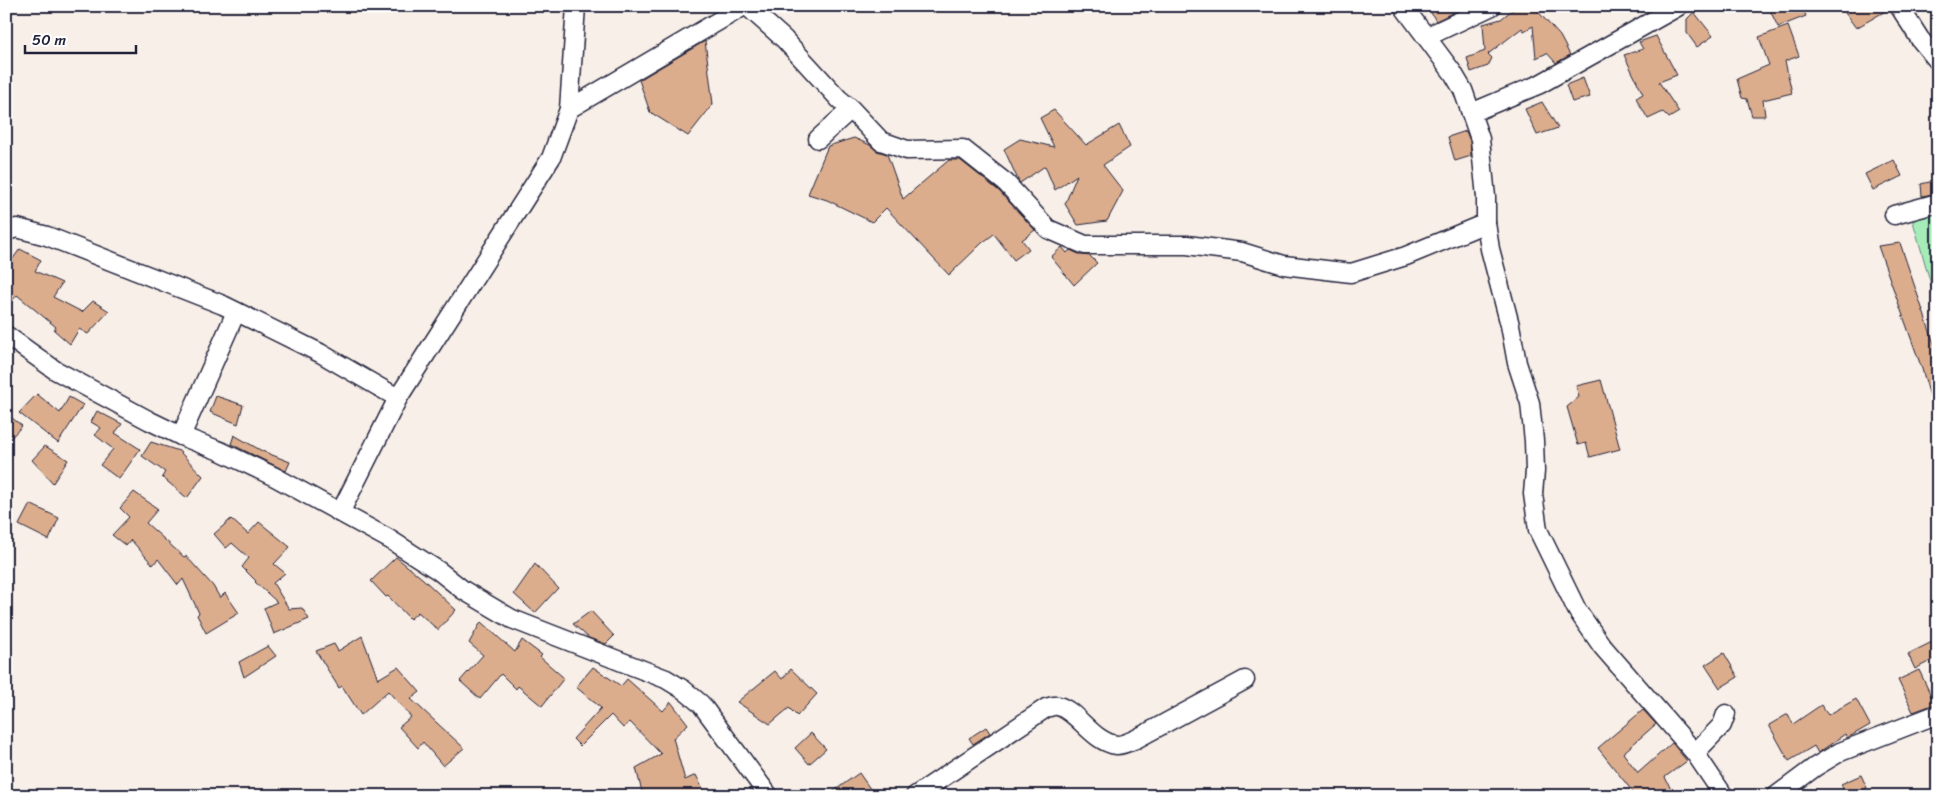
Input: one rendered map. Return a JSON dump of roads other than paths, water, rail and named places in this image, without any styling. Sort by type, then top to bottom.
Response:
[{"type":"street","points":[[340,513],[398,398],[551,158],[569,109],[576,6]]},
{"type":"street","points":[[569,109],[746,6],[784,39],[839,99],[852,109],[881,140],[907,150],[962,149],[1006,183],[1048,229],[1085,245],[1188,245],[1242,252],[1284,265],[1351,273],[1406,256],[1486,223]]},
{"type":"street","points":[[1403,6],[1453,73],[1472,113],[1480,138],[1486,197],[1486,223],[1490,249],[1510,326],[1517,363],[1530,403],[1534,451],[1533,494],[1538,530],[1577,610],[1602,646],[1695,753],[1724,796]]},
{"type":"street","points":[[1426,37],[1492,6]]},
{"type":"street","points":[[1472,113],[1540,84],[1679,6]]},
{"type":"street","points":[[1899,6],[1920,40],[1938,61]]},
{"type":"street","points":[[818,139],[852,109]]},
{"type":"street","points":[[1894,215],[1938,203]]},
{"type":"street","points":[[6,231],[17,228],[48,236],[236,312],[320,353],[398,398]]},
{"type":"street","points":[[181,436],[236,312]]},
{"type":"street","points":[[6,335],[55,370],[181,436],[220,451],[251,466],[389,539],[439,570],[463,590],[512,619],[666,678],[701,704],[769,796]]},
{"type":"street","points":[[915,796],[1046,708],[1056,706],[1067,711],[1093,733],[1107,742],[1119,745],[1136,739],[1245,680]]},
{"type":"street","points":[[1695,753],[1722,725],[1726,714]]},
{"type":"street","points":[[1776,796],[1815,767],[1840,752],[1938,714]]}]
